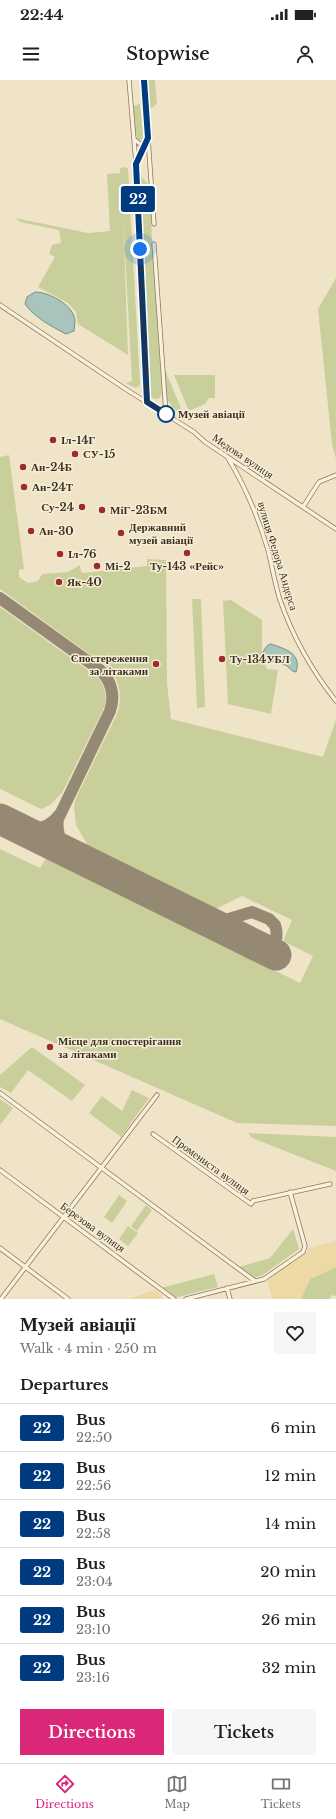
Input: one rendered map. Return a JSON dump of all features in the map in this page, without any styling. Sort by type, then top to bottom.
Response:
[{"type":"street","points":[[129,80],[136,164],[147,402]]},
{"type":"street","points":[[144,80],[154,224]]},
{"type":"street","points":[[134,139],[143,144],[148,138]]},
{"type":"street","points":[[136,164],[148,138]]},
{"type":"street","points":[[154,244],[166,414]]},
{"type":"street","name":"Медова вулиця","points":[[0,305],[166,414],[227,457],[336,529]]},
{"type":"street","name":"вулиця Федора Андерса","points":[[227,457],[242,482],[256,512],[280,599],[291,628],[316,675],[336,701]]},
{"type":"street","points":[[303,507],[319,482],[336,475]]},
{"type":"street","points":[[0,1093],[254,1281]]},
{"type":"street","points":[[1,1299],[157,1095]]},
{"type":"street","name":"Промениста вулиця","points":[[153,1134],[251,1204],[253,1201],[330,1184]]},
{"type":"street","name":"Березова вулиця","points":[[0,1170],[174,1299]]},
{"type":"street","points":[[186,1299],[264,1279],[303,1252],[304,1249],[290,1192]]},
{"type":"street","points":[[0,1248],[68,1299]]},
{"type":"street","points":[[227,1288],[230,1299]]},
{"type":"green space","points":[[146,80],[155,80],[157,104],[148,111]]},
{"type":"green space","points":[[140,104],[143,139],[138,140],[135,130],[133,106]]},
{"type":"green space","points":[[125,167],[128,169],[140,383],[139,386],[135,388],[126,383],[132,381],[123,217],[128,355],[78,324],[76,312],[68,303],[38,287],[55,257],[49,254],[52,245],[61,243],[59,230],[20,222],[15,218],[88,233],[110,231],[107,174],[120,173],[120,168]]},
{"type":"green space","points":[[139,174],[150,186],[152,245],[162,394],[158,399],[150,398]]},
{"type":"green space","points":[[336,278],[336,459],[332,444],[318,309]]},
{"type":"green space","points":[[163,350],[165,370],[181,408],[179,412],[176,411],[166,398]]},
{"type":"green space","points":[[174,375],[215,375],[215,398],[209,398],[205,404],[189,411]]},
{"type":"green space","points":[[9,455],[24,569],[19,570],[19,577],[28,583],[38,581],[42,574],[68,572],[80,565],[83,573],[147,566],[147,559],[166,560],[167,683],[171,719],[323,757],[336,720],[336,1126],[237,1123],[0,1019],[0,849],[40,868],[46,858],[300,983],[313,956],[283,941],[292,920],[242,896],[216,909],[88,846],[76,825],[74,808],[75,800],[117,714],[120,702],[119,689],[115,677],[107,667],[0,589],[0,457]]},
{"type":"green space","points":[[192,599],[201,599],[205,707],[197,708]]},
{"type":"green space","points":[[231,600],[262,620],[262,654],[267,669],[278,670],[271,714],[228,704],[223,601]]},
{"type":"green space","points":[[0,607],[96,676],[102,683],[106,695],[104,708],[62,793],[50,805],[41,809],[0,789]]},
{"type":"green space","points":[[32,1047],[85,1085],[72,1101],[28,1070],[11,1093],[0,1087],[0,1075]]},
{"type":"green space","points":[[132,1090],[149,1098],[121,1137],[89,1113],[102,1096],[122,1111]]},
{"type":"green space","points":[[0,1099],[13,1108],[0,1125]]},
{"type":"green space","points":[[248,1133],[336,1137],[336,1171],[252,1138]]},
{"type":"green space","points":[[119,1195],[127,1201],[112,1223],[104,1217]]},
{"type":"green space","points":[[146,1205],[152,1210],[137,1231],[131,1226]]},
{"type":"green space","points":[[128,1226],[138,1233],[128,1246],[119,1239]]},
{"type":"green space","points":[[293,1229],[299,1249],[263,1275],[254,1278],[239,1267],[270,1258]]},
{"type":"green space","points":[[336,1267],[336,1296],[332,1295],[330,1299],[301,1299],[310,1279]]},
{"type":"green space","points":[[214,1274],[218,1287],[174,1298],[161,1288]]},
{"type":"sand","points":[[336,1241],[336,1267],[310,1279],[301,1299],[272,1299],[267,1280],[307,1252],[308,1248]]},
{"type":"sand","points":[[155,1290],[162,1295],[162,1299],[128,1299]]},
{"type":"water","points":[[35,292],[47,294],[60,300],[66,305],[74,315],[74,331],[66,334],[44,321],[29,309],[25,304],[27,297]]},
{"type":"water","points":[[271,644],[287,650],[294,656],[297,660],[296,672],[292,671],[285,665],[265,658],[263,655],[264,651],[268,645]]},
{"type":"taxiway","points":[[0,598],[100,670],[110,684],[112,695],[110,711],[58,819],[58,833],[63,844],[67,849],[83,860]]},
{"type":"taxiway","points":[[17,827],[29,829],[41,828],[51,823],[60,814]]},
{"type":"taxiway","points":[[203,919],[222,921],[252,912],[269,919],[275,925],[275,943],[268,952],[263,955],[257,955],[244,949],[228,931]]},
{"type":"runway","points":[[0,819],[276,955]]},
{"type":"bus line","name":"22","points":[[144,80],[148,138],[136,164],[147,402],[166,414]]},
{"type":"place","name":"Музей авіації","points":[[166,414]]},
{"type":"place","name":"Іл-14Г","points":[[53,440]]},
{"type":"place","name":"СУ-15","points":[[75,454]]},
{"type":"place","name":"Ан-24Б","points":[[23,467]]},
{"type":"place","name":"Ан-24Т","points":[[24,487]]},
{"type":"place","name":"Су-24","points":[[82,507]]},
{"type":"place","name":"МіГ-23БМ","points":[[102,510]]},
{"type":"place","name":"Ан-30","points":[[31,531]]},
{"type":"place","name":"Державний музей авіації","points":[[121,533]]},
{"type":"place","name":"Ту-143 «Рейс»","points":[[187,553]]},
{"type":"place","name":"Іл-76","points":[[60,554]]},
{"type":"place","name":"Мі-2","points":[[97,566]]},
{"type":"place","name":"Як-40","points":[[59,582]]},
{"type":"place","name":"Ту-134УБЛ","points":[[222,659]]},
{"type":"place","name":"Спостереження за літаками","points":[[156,664]]},
{"type":"place","name":"Місце для спостерігання за літаками","points":[[50,1047]]},
{"type":"route","points":[[140,249],[147,402],[166,414]]}]
